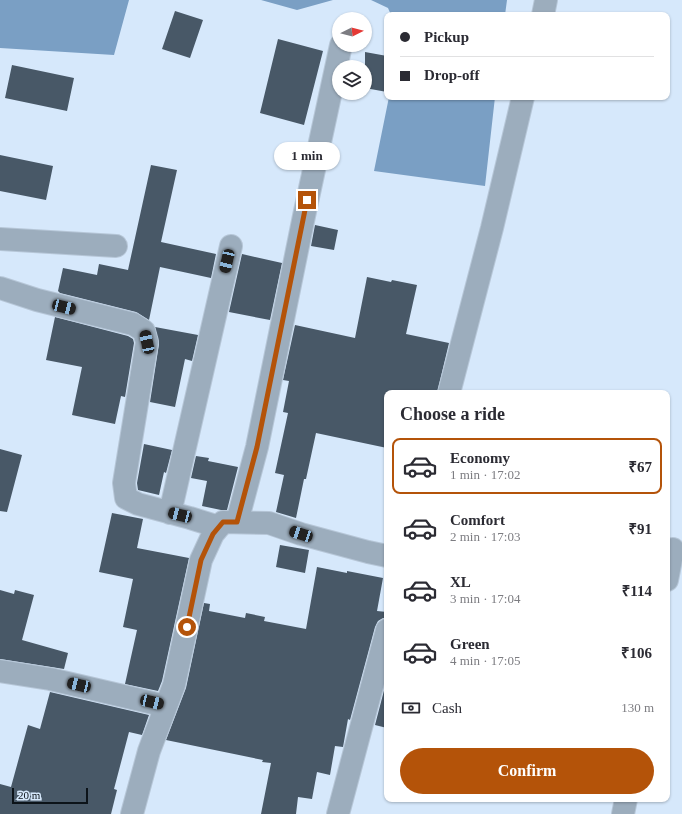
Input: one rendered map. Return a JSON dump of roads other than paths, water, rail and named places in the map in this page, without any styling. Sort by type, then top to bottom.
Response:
[{"type":"street","points":[[543,12],[546,0]]},
{"type":"street","points":[[132,814],[149,751],[174,685],[201,560],[213,534],[228,525],[257,447],[304,216],[339,52]]},
{"type":"street","points":[[450,390],[492,228],[522,100]]},
{"type":"street","points":[[0,239],[116,246]]},
{"type":"street","points":[[170,512],[231,246]]},
{"type":"street","points":[[0,288],[37,300],[133,324],[144,330],[147,342],[124,482],[126,498],[138,504],[228,525],[269,523],[301,534],[384,555]]},
{"type":"street","points":[[670,567],[674,549]]},
{"type":"street","points":[[338,814],[384,641]]},
{"type":"street","points":[[0,671],[50,679],[166,706]]},
{"type":"street","points":[[623,814],[625,802]]},
{"type":"water","points":[[0,0],[129,0],[114,55],[0,48]]},
{"type":"water","points":[[261,0],[333,0],[297,10]]},
{"type":"water","points":[[371,0],[507,0],[505,12],[390,12],[388,8]]},
{"type":"water","points":[[388,100],[495,100],[485,186],[374,171]]}]
